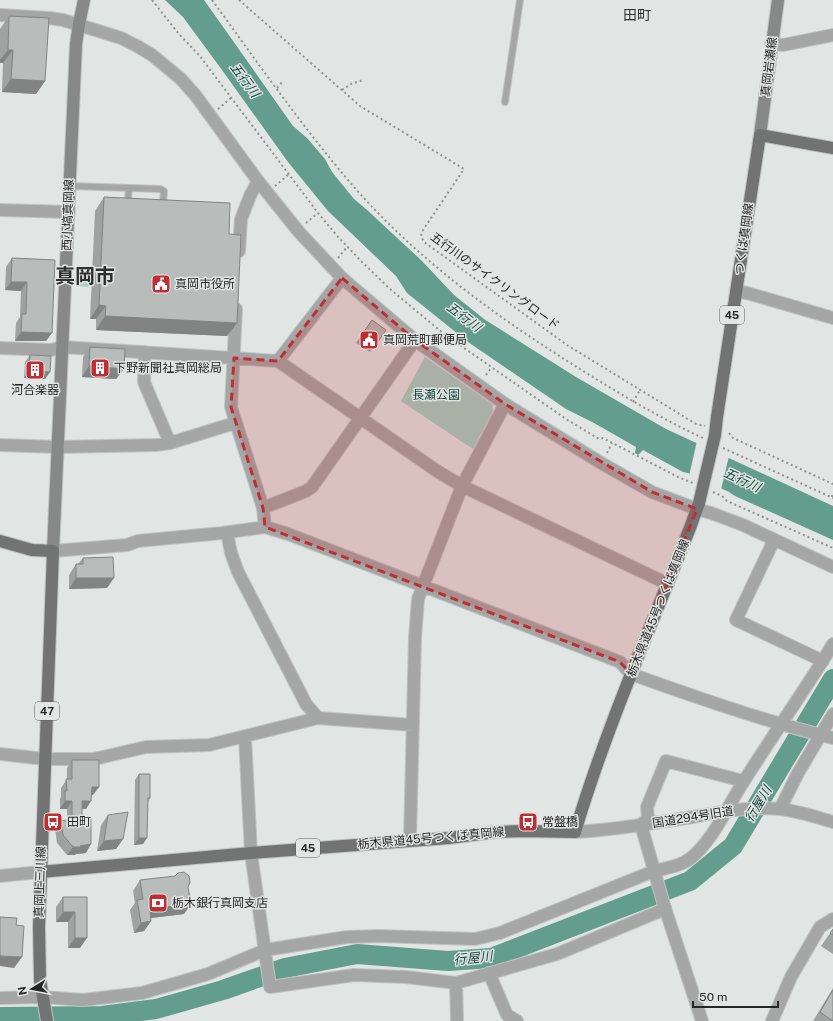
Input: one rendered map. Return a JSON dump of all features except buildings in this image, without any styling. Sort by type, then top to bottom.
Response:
[{"type":"main road","name":"西小塙真岡線","points":[[53,550],[76,44],[78,24],[84,0]]},
{"type":"main road","name":"真岡岩瀬線","points":[[760,135],[778,0]]},
{"type":"main road","points":[[760,135],[833,148]]},
{"type":"main road","name":"つくば真岡線","points":[[717,417],[760,135]]},
{"type":"main road","name":"栃木県道45号つくば真岡線","points":[[40,872],[251,853],[449,838],[495,832],[575,832],[586,794],[604,744],[698,506],[717,417]]},
{"type":"main road","points":[[0,541],[32,550],[53,550]]},
{"type":"main road","name":"真岡上三川線","points":[[47,1021],[43,1001],[39,959],[40,872],[53,550]]},
{"type":"street","points":[[0,15],[63,20],[121,38],[137,46],[166,66],[181,79],[196,96],[258,181],[299,232],[342,278],[415,340],[504,404],[625,478],[652,492],[698,506],[711,513],[743,525],[833,567]]},
{"type":"street","points":[[771,44],[783,45],[833,35]]},
{"type":"street","points":[[239,265],[241,219],[258,181]]},
{"type":"street","points":[[0,210],[69,212]]},
{"type":"street","points":[[278,361],[342,278]]},
{"type":"street","points":[[736,291],[833,318]]},
{"type":"street","points":[[237,296],[231,407],[263,508],[265,527]]},
{"type":"street","points":[[263,508],[306,491],[312,487],[415,340]]},
{"type":"street","points":[[0,348],[51,350],[62,347],[278,361],[437,471],[462,486],[668,584]]},
{"type":"street","points":[[145,352],[144,382],[170,444]]},
{"type":"street","points":[[410,840],[415,637],[418,599],[462,486],[504,404]]},
{"type":"street","points":[[0,445],[58,447],[170,444],[235,423]]},
{"type":"street","points":[[53,550],[127,545],[138,541],[227,533],[265,527],[288,534],[620,662],[631,674],[695,697],[785,725],[833,738]]},
{"type":"street","points":[[227,533],[231,553],[238,572],[306,704],[318,718]]},
{"type":"street","points":[[774,540],[736,620],[823,661]]},
{"type":"street","points":[[0,998],[43,1001],[83,1000],[142,993],[208,974],[265,953],[347,937],[379,936],[475,939],[487,937],[655,875],[690,859],[698,851],[714,830],[743,781],[785,725],[833,644]]},
{"type":"street","points":[[775,809],[798,773],[817,734],[833,714]]},
{"type":"street","points":[[0,754],[45,759],[94,759],[146,747],[209,745],[318,718],[413,725]]},
{"type":"street","points":[[245,737],[251,853],[270,987],[354,975],[406,977],[456,983],[557,954],[665,907]]},
{"type":"street","points":[[702,1021],[655,875],[641,825],[648,818],[648,807],[666,761],[743,781]]},
{"type":"street","name":"国道294号旧道","points":[[575,832],[599,831],[738,810],[775,809],[814,816],[833,822]]},
{"type":"street","points":[[0,876],[40,872]]},
{"type":"street","points":[[772,1021],[791,977],[816,933],[820,927],[833,918]]},
{"type":"street","points":[[489,973],[507,1015],[516,1021]]},
{"type":"street","points":[[456,983],[457,1021]]},
{"type":"lane","points":[[505,102],[520,0]]},
{"type":"lane","points":[[70,186],[160,189],[164,191],[163,203],[152,204]]},
{"type":"lane","points":[[129,188],[128,201],[139,204]]},
{"type":"path","points":[[152,0],[182,38],[199,55],[318,213],[347,247],[390,290],[444,334],[566,419],[599,439],[603,438],[612,444],[693,483]]},
{"type":"path","points":[[212,0],[354,188],[396,232],[459,286],[547,348],[633,402],[677,426],[713,440],[832,498],[833,493]]},
{"type":"path","name":"五行川のサイクリングロード","points":[[239,0],[360,106],[464,169],[423,230],[421,236],[424,242],[567,345],[696,424],[705,426]]},
{"type":"path","points":[[342,90],[351,84],[363,80]]},
{"type":"path","points":[[277,88],[283,81]]},
{"type":"path","points":[[217,109],[231,98]]},
{"type":"path","points":[[274,187],[288,175]]},
{"type":"path","points":[[305,224],[318,213]]},
{"type":"path","points":[[337,260],[347,247]]},
{"type":"path","points":[[483,379],[492,367]]},
{"type":"path","points":[[633,402],[640,390]]},
{"type":"path","points":[[729,433],[733,438],[833,484]]},
{"type":"path","points":[[606,457],[612,444]]},
{"type":"path","points":[[707,489],[722,496],[727,501],[833,548]]},
{"type":"highlighted area","points":[[342,278],[415,340],[505,404],[652,492],[697,509],[631,674],[620,662],[265,527],[263,508],[231,407],[234,358],[278,361]]},
{"type":"green space","points":[[80,266],[91,267],[89,287],[78,286]]},
{"type":"green space","name":"長瀬公園","points":[[425,357],[492,404],[493,411],[473,449],[401,401]]},
{"type":"water","name":"五行川","points":[[165,0],[204,0],[293,126],[307,138],[325,159],[332,172],[354,199],[421,260],[454,295],[484,319],[576,377],[666,429],[833,506],[833,540],[683,472],[643,450],[638,455],[635,453],[636,447],[566,409],[468,342],[407,293],[396,276],[328,211],[288,162],[183,17]]},
{"type":"pier","points":[[697,441],[729,456],[721,490],[689,476]]},
{"type":"waterway","name":"行屋川","points":[[0,1017],[102,1016],[156,1009],[223,990],[285,968],[357,954],[448,961],[491,958],[690,881],[733,846],[833,679]]},
{"type":"place","name":"真岡市役所","points":[[161,284]]},
{"type":"place","name":"真岡荒町郵便局","points":[[369,340]]},
{"type":"place","name":"下野新聞社真岡総局","points":[[100,368]]},
{"type":"place","name":"河合楽器","points":[[35,370]]},
{"type":"place","name":"田町","points":[[53,822]]},
{"type":"place","name":"常盤橋","points":[[528,822]]},
{"type":"place","name":"栃木銀行真岡支店","points":[[158,903]]},
{"type":"district","name":"田町","points":[[637,15]]},
{"type":"district","name":"真岡市","points":[[85,276]]}]
